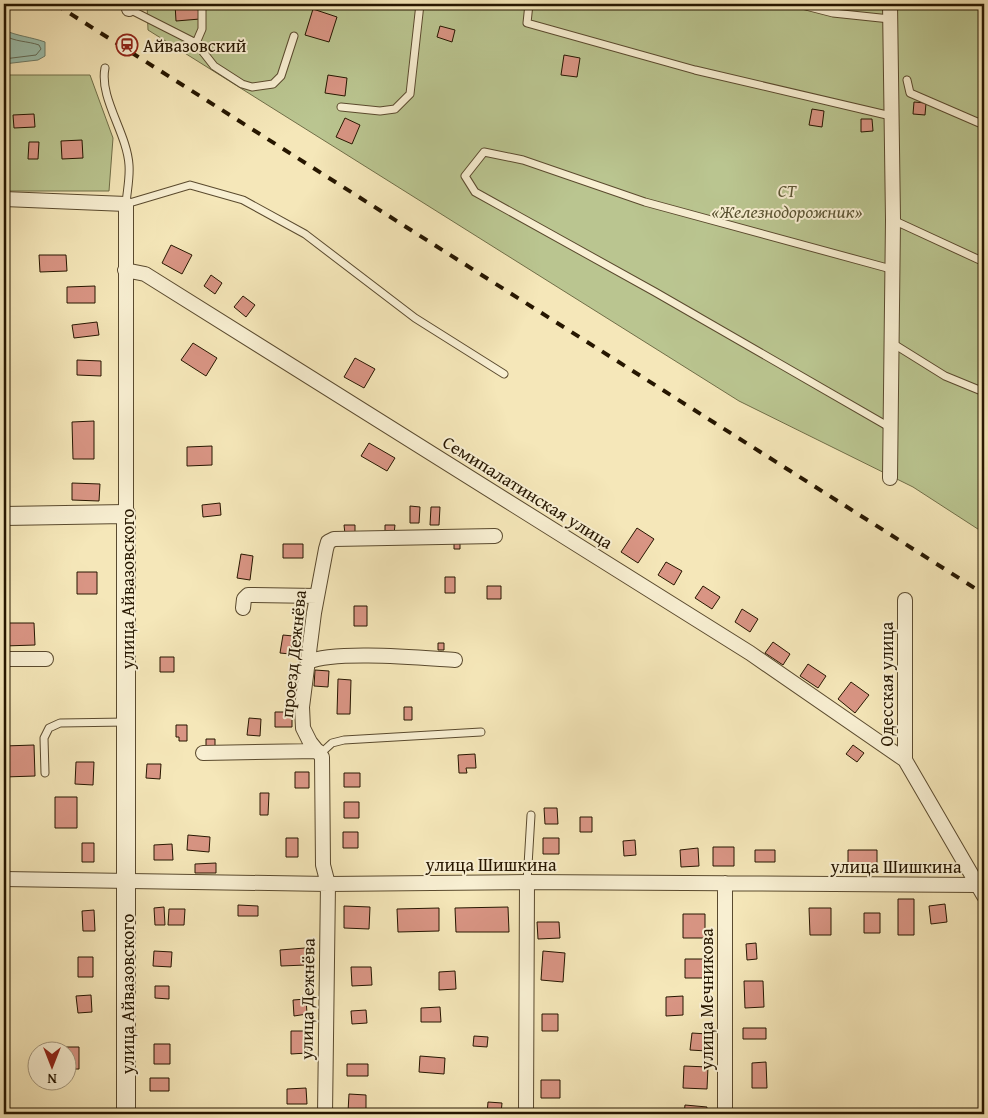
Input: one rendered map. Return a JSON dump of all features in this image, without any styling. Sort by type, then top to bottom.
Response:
[{"type":"street","points":[[890,4],[893,220],[890,478]]},
{"type":"street","points":[[4,199],[126,204]]},
{"type":"street","name":"улица Айвазовского","points":[[126,204],[128,880],[126,1114]]},
{"type":"street","name":"Семипалатинская улица","points":[[125,270],[145,274],[733,643],[905,760]]},
{"type":"street","points":[[4,516],[126,514]]},
{"type":"street","name":"проезд Дежнёва","points":[[328,884],[323,865],[322,757],[310,742],[304,728],[302,707],[317,596],[328,542],[342,539],[495,536]]},
{"type":"street","points":[[243,608],[244,599],[248,595],[317,596]]},
{"type":"street","name":"Одесская улица","points":[[904,600],[905,760],[981,891]]},
{"type":"street","points":[[308,662],[317,658],[343,657],[455,660]]},
{"type":"street","points":[[4,659],[46,659]]},
{"type":"street","points":[[203,752],[319,752]]},
{"type":"street","name":"улица Шишкина","points":[[4,879],[328,884],[725,883],[981,891]]},
{"type":"street","points":[[526,1114],[527,882]]},
{"type":"street","name":"улица Мечникова","points":[[725,883],[725,1114]]},
{"type":"street","name":"улица Дежнёва","points":[[325,1114],[328,884]]},
{"type":"lane","points":[[196,43],[202,29],[202,4]]},
{"type":"lane","points":[[341,107],[380,111],[395,109],[410,94],[420,4]]},
{"type":"lane","points":[[529,4],[527,23],[695,70],[891,116]]},
{"type":"lane","points":[[798,4],[833,13],[890,19]]},
{"type":"lane","points":[[130,6],[196,43],[214,66],[242,84],[252,87],[273,84],[281,76],[294,36]]},
{"type":"lane","name":"улица Айвазовского","points":[[104,68],[105,91],[118,122],[129,164],[126,204]]},
{"type":"lane","points":[[907,80],[910,93],[984,125]]},
{"type":"lane","points":[[891,270],[645,202],[523,160],[484,152],[465,176],[476,192],[655,292],[891,428]]},
{"type":"lane","points":[[126,204],[190,185],[243,200],[305,234],[415,318],[504,374]]},
{"type":"lane","points":[[893,220],[984,262]]},
{"type":"lane","points":[[892,343],[945,376],[984,392]]},
{"type":"lane","points":[[45,772],[44,738],[49,728],[60,723],[127,722]]},
{"type":"lane","points":[[319,752],[332,743],[344,740],[480,732]]},
{"type":"lane","points":[[527,882],[531,816]]},
{"type":"green space","name":"СТ «Железнодорожник»","points":[[147,4],[984,4],[984,533],[913,487],[739,401],[148,30]]},
{"type":"green space","points":[[4,75],[90,75],[113,138],[109,191],[4,191]]},
{"type":"water","points":[[4,30],[45,42],[45,56],[38,60],[4,64]]},
{"type":"building","points":[[175,4],[199,4],[200,19],[176,21]]},
{"type":"building","points":[[313,9],[337,17],[329,42],[305,35]]},
{"type":"building","points":[[981,23],[984,23],[984,39],[980,39]]},
{"type":"building","points":[[440,26],[455,30],[452,42],[437,37]]},
{"type":"building","points":[[564,55],[580,58],[577,77],[561,75]]},
{"type":"building","points":[[328,75],[347,78],[345,96],[325,93]]},
{"type":"building","points":[[914,102],[926,103],[925,115],[913,114]]},
{"type":"building","points":[[812,109],[824,111],[822,127],[809,125]]},
{"type":"building","points":[[34,114],[35,127],[14,128],[13,115]]},
{"type":"building","points":[[345,118],[360,125],[352,144],[336,137]]},
{"type":"building","points":[[861,119],[872,119],[873,131],[861,132]]},
{"type":"building","points":[[82,140],[83,158],[62,159],[61,141]]},
{"type":"building","points":[[29,142],[39,142],[38,159],[28,159]]},
{"type":"building","points":[[171,245],[192,255],[182,274],[162,263]]},
{"type":"building","points":[[39,255],[66,255],[67,271],[40,272]]},
{"type":"building","points":[[211,275],[222,283],[215,294],[204,286]]},
{"type":"building","points":[[95,286],[95,303],[67,303],[67,287]]},
{"type":"building","points":[[243,296],[255,305],[246,317],[234,307]]},
{"type":"building","points":[[97,322],[99,335],[74,338],[72,325]]},
{"type":"building","points":[[193,343],[217,358],[206,376],[181,360]]},
{"type":"building","points":[[355,358],[375,369],[364,388],[344,377]]},
{"type":"building","points":[[77,360],[101,361],[101,376],[77,375]]},
{"type":"building","points":[[94,421],[94,459],[73,459],[72,422]]},
{"type":"building","points":[[369,443],[395,458],[387,471],[361,456]]},
{"type":"building","points":[[212,446],[212,465],[187,466],[187,447]]},
{"type":"building","points":[[72,483],[100,484],[99,501],[72,500]]},
{"type":"building","points":[[220,503],[221,515],[203,517],[202,505]]},
{"type":"building","points":[[410,506],[420,507],[419,523],[410,523]]},
{"type":"building","points":[[431,507],[440,507],[439,525],[430,525]]},
{"type":"building","points":[[344,525],[355,525],[355,534],[345,534]]},
{"type":"building","points":[[385,525],[395,525],[394,534],[385,534]]},
{"type":"building","points":[[637,528],[654,539],[638,563],[621,552]]},
{"type":"building","points":[[454,541],[460,541],[460,549],[454,549]]},
{"type":"building","points":[[283,544],[303,544],[303,558],[283,558]]},
{"type":"building","points":[[241,554],[253,556],[250,580],[237,578]]},
{"type":"building","points":[[666,562],[682,571],[674,585],[658,575]]},
{"type":"building","points":[[77,572],[97,572],[97,594],[77,594]]},
{"type":"building","points":[[445,577],[455,577],[455,593],[445,593]]},
{"type":"building","points":[[487,586],[501,586],[501,599],[487,599]]},
{"type":"building","points":[[703,586],[720,597],[712,609],[695,598]]},
{"type":"building","points":[[354,606],[367,606],[367,626],[354,626]]},
{"type":"building","points":[[742,609],[758,619],[750,632],[735,622]]},
{"type":"building","points":[[4,623],[34,623],[35,645],[4,646]]},
{"type":"building","points":[[283,635],[293,636],[290,654],[280,653]]},
{"type":"building","points":[[773,642],[790,654],[783,665],[765,653]]},
{"type":"building","points":[[438,643],[444,643],[444,650],[438,650]]},
{"type":"building","points":[[160,657],[174,657],[174,672],[160,672]]},
{"type":"building","points":[[808,664],[826,676],[818,688],[800,676]]},
{"type":"building","points":[[315,670],[329,671],[328,687],[314,686]]},
{"type":"building","points":[[338,679],[351,680],[350,714],[337,714]]},
{"type":"building","points":[[851,682],[869,695],[855,713],[838,699]]},
{"type":"building","points":[[404,707],[412,707],[412,720],[404,720]]},
{"type":"building","points":[[275,712],[292,712],[292,727],[275,727]]},
{"type":"building","points":[[249,718],[261,719],[260,736],[247,735]]},
{"type":"building","points":[[176,725],[187,725],[187,741],[179,741],[179,737],[176,737]]},
{"type":"building","points":[[206,739],[215,739],[215,746],[206,746]]},
{"type":"building","points":[[34,745],[35,776],[4,777],[4,746]]},
{"type":"building","points":[[853,745],[864,753],[857,762],[846,754]]},
{"type":"building","points":[[475,754],[476,768],[466,768],[467,773],[459,773],[458,755]]},
{"type":"building","points":[[76,762],[94,762],[93,785],[75,784]]},
{"type":"building","points":[[147,764],[161,764],[160,779],[146,778]]},
{"type":"building","points":[[295,772],[309,772],[309,788],[295,788]]},
{"type":"building","points":[[344,773],[360,773],[360,787],[344,787]]},
{"type":"building","points":[[260,793],[269,793],[268,815],[260,815]]},
{"type":"building","points":[[55,797],[77,797],[77,828],[55,828]]},
{"type":"building","points":[[344,802],[359,802],[359,818],[344,818]]},
{"type":"building","points":[[544,808],[557,808],[558,824],[545,824]]},
{"type":"building","points":[[580,817],[592,817],[592,832],[580,832]]},
{"type":"building","points":[[343,832],[358,832],[358,848],[343,848]]},
{"type":"building","points":[[188,835],[210,837],[209,852],[187,850]]},
{"type":"building","points":[[286,838],[298,838],[298,857],[286,857]]},
{"type":"building","points":[[543,838],[559,838],[559,854],[543,854]]},
{"type":"building","points":[[635,840],[636,855],[624,856],[623,841]]},
{"type":"building","points":[[82,843],[94,843],[94,862],[82,862]]},
{"type":"building","points":[[172,844],[173,860],[154,860],[154,845]]},
{"type":"building","points":[[713,847],[734,847],[734,866],[713,866]]},
{"type":"building","points":[[698,848],[699,866],[681,867],[680,850]]},
{"type":"building","points":[[755,850],[775,850],[775,862],[755,862]]},
{"type":"building","points":[[848,850],[877,850],[877,865],[848,865]]},
{"type":"building","points":[[216,863],[216,873],[195,873],[195,864]]},
{"type":"building","points":[[898,899],[914,899],[914,935],[898,935]]},
{"type":"building","points":[[945,904],[947,922],[931,924],[929,906]]},
{"type":"building","points":[[238,905],[258,906],[258,916],[238,916]]},
{"type":"building","points":[[344,906],[370,907],[369,929],[344,928]]},
{"type":"building","points":[[164,907],[165,925],[155,925],[154,908]]},
{"type":"building","points":[[508,907],[509,932],[456,932],[455,908]]},
{"type":"building","points":[[439,908],[439,931],[398,932],[397,909]]},
{"type":"building","points":[[809,908],[831,908],[831,935],[810,935]]},
{"type":"building","points":[[169,909],[185,909],[184,925],[168,925]]},
{"type":"building","points":[[94,910],[95,931],[83,931],[82,911]]},
{"type":"building","points":[[864,913],[880,913],[880,933],[864,933]]},
{"type":"building","points":[[683,914],[705,914],[705,938],[683,938]]},
{"type":"building","points":[[537,922],[559,922],[560,938],[538,939]]},
{"type":"building","points":[[756,943],[757,959],[747,960],[746,944]]},
{"type":"building","points":[[305,948],[306,965],[281,966],[280,950]]},
{"type":"building","points":[[154,951],[172,952],[171,967],[153,966]]},
{"type":"building","points":[[543,951],[565,953],[563,982],[541,980]]},
{"type":"building","points":[[78,957],[93,957],[93,977],[78,977]]},
{"type":"building","points":[[685,959],[707,959],[707,978],[685,978]]},
{"type":"building","points":[[351,967],[371,967],[372,985],[352,986]]},
{"type":"building","points":[[455,971],[456,989],[439,990],[439,972]]},
{"type":"building","points":[[744,981],[763,981],[764,1007],[745,1008]]},
{"type":"building","points":[[155,986],[169,986],[169,999],[155,998]]},
{"type":"building","points":[[91,995],[92,1012],[78,1013],[76,996]]},
{"type":"building","points":[[683,996],[683,1015],[666,1016],[666,997]]},
{"type":"building","points":[[306,999],[307,1014],[294,1016],[293,1000]]},
{"type":"building","points":[[440,1007],[441,1022],[421,1022],[421,1008]]},
{"type":"building","points":[[366,1010],[367,1023],[352,1024],[351,1011]]},
{"type":"building","points":[[542,1014],[558,1014],[558,1031],[542,1031]]},
{"type":"building","points":[[743,1028],[766,1028],[766,1039],[743,1039]]},
{"type":"building","points":[[291,1031],[306,1031],[307,1053],[291,1054]]},
{"type":"building","points":[[692,1033],[708,1034],[707,1051],[690,1050]]},
{"type":"building","points":[[474,1036],[488,1037],[487,1047],[473,1046]]},
{"type":"building","points":[[154,1044],[170,1044],[170,1064],[154,1064]]},
{"type":"building","points":[[78,1047],[79,1047],[78,1069]]},
{"type":"building","points":[[420,1056],[445,1058],[444,1074],[419,1072]]},
{"type":"building","points":[[766,1062],[767,1088],[752,1088],[752,1063]]},
{"type":"building","points":[[347,1064],[368,1064],[368,1076],[347,1076]]},
{"type":"building","points":[[684,1066],[708,1067],[707,1089],[683,1088]]},
{"type":"building","points":[[150,1078],[169,1078],[169,1091],[150,1091]]},
{"type":"building","points":[[541,1080],[560,1080],[560,1098],[541,1098]]},
{"type":"building","points":[[306,1088],[307,1104],[287,1104],[287,1089]]},
{"type":"building","points":[[349,1094],[366,1095],[366,1113],[348,1112]]},
{"type":"building","points":[[488,1102],[502,1103],[501,1114],[487,1114]]},
{"type":"building","points":[[685,1105],[707,1107],[706,1114],[684,1114]]},
{"type":"building","points":[[55,1109],[72,1109],[73,1114],[55,1114]]},
{"type":"building","points":[[775,1110],[795,1112],[795,1114],[774,1114]]},
{"type":"railway","points":[[55,4],[984,594]]},
{"type":"place","name":"Айвазовский","points":[[127,45]]}]
